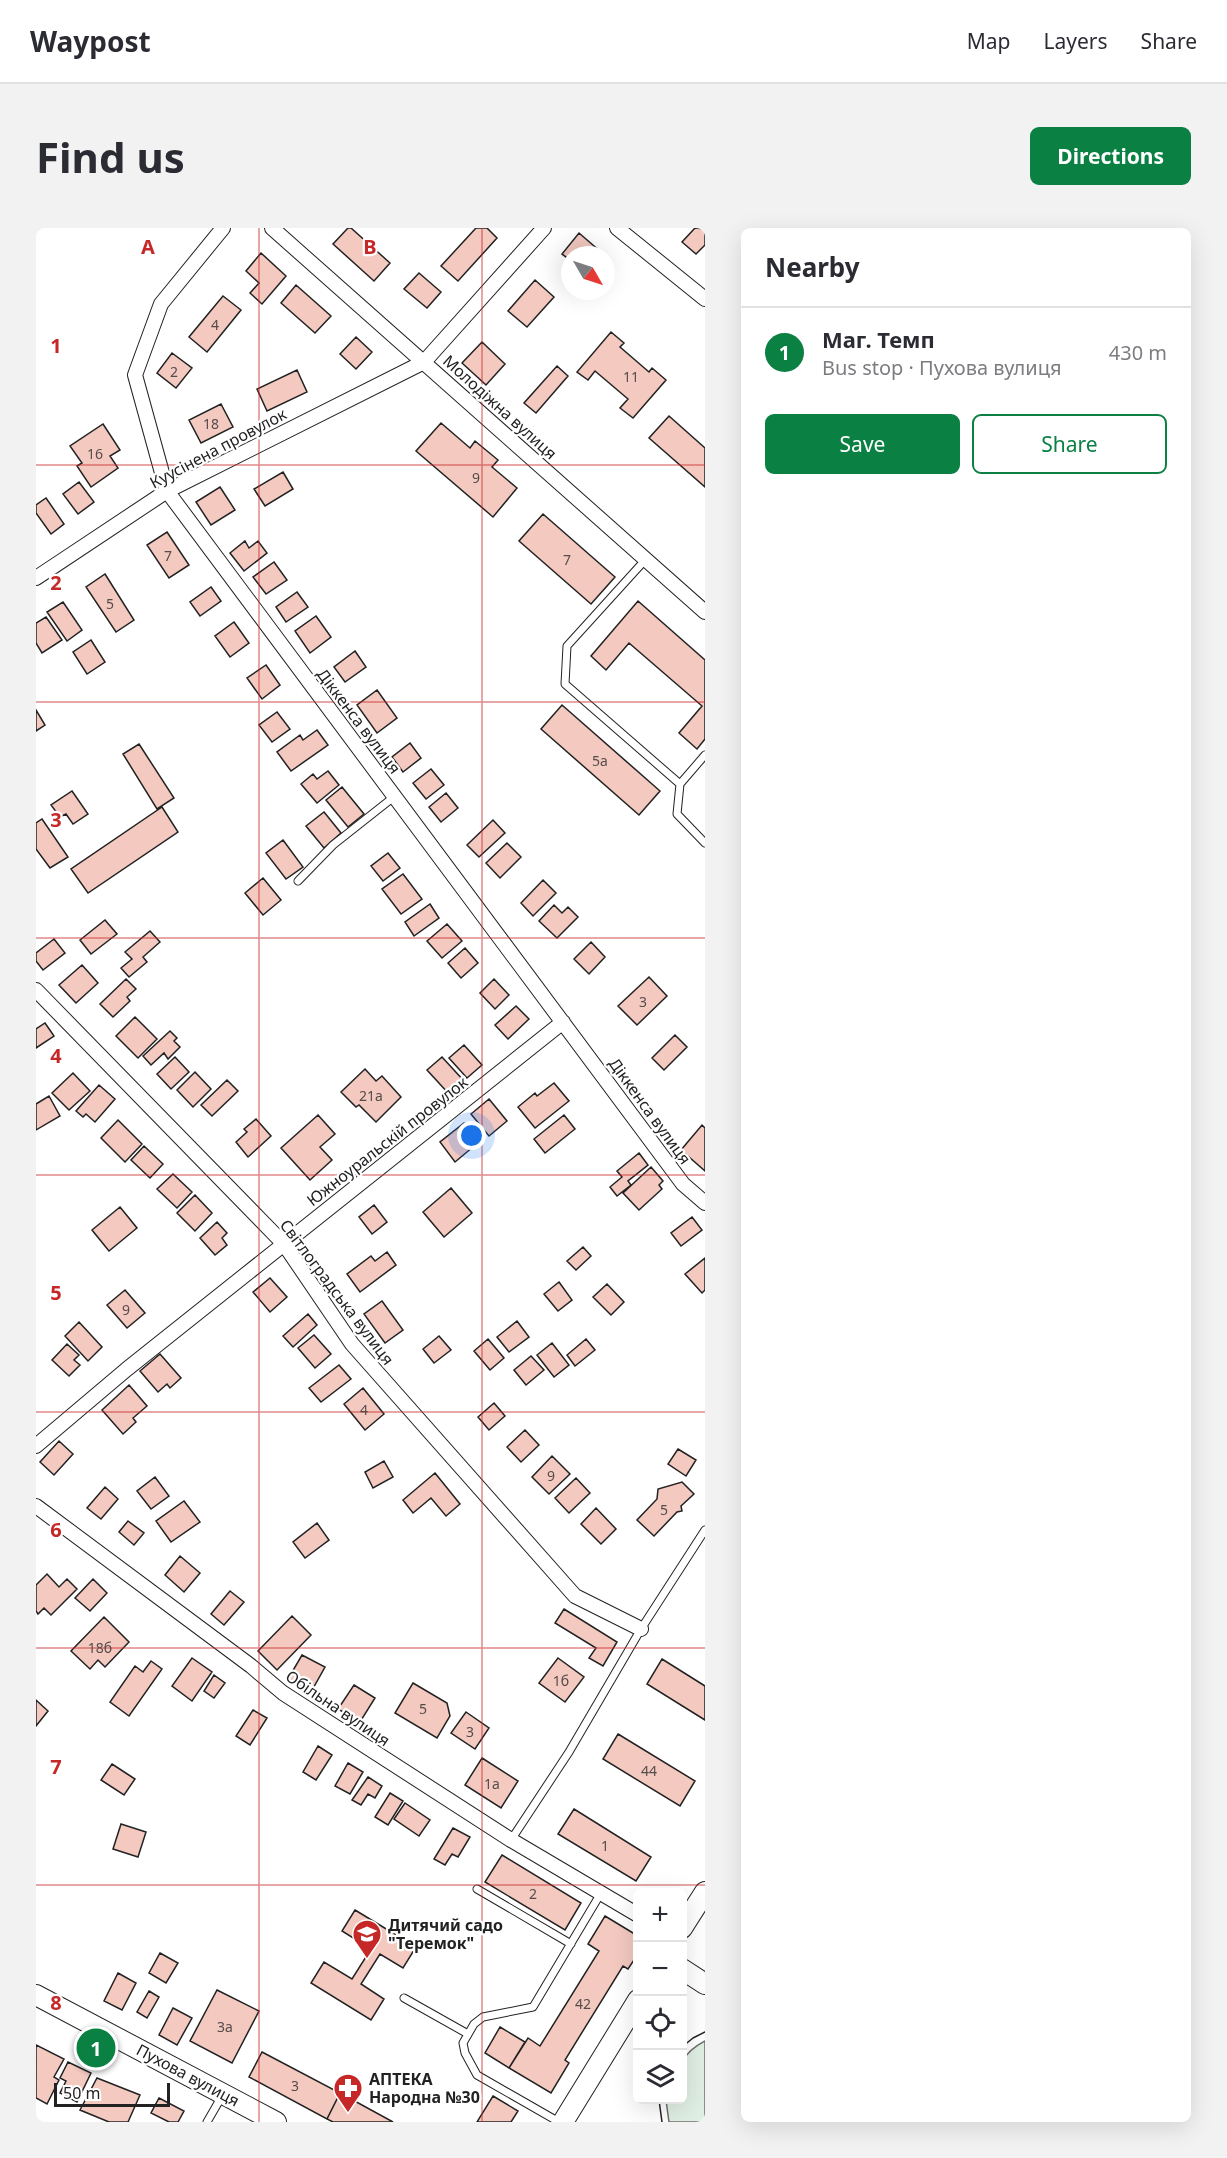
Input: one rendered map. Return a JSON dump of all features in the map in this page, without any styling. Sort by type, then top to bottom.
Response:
[{"type":"main road","points":[[687,1920],[705,1892]]},
{"type":"main road","points":[[687,1972],[705,1984]]},
{"type":"main road","name":"Пухова вулиця","points":[[36,1995],[276,2122]]},
{"type":"main road","points":[[567,2121],[633,2009]]},
{"type":"street","name":"Діккенса вулиця","points":[[223,228],[161,304],[135,375],[167,492],[683,1184],[705,1203]]},
{"type":"street","name":"Молодіжна вулиця","points":[[272,228],[705,612]]},
{"type":"street","points":[[424,362],[544,228]]},
{"type":"street","points":[[617,228],[705,299]]},
{"type":"street","name":"Куусінена провулок","points":[[36,578],[167,492],[424,362]]},
{"type":"street","name":"Світлоградська вулиця","points":[[36,990],[284,1244],[352,1344],[574,1596],[641,1629]]},
{"type":"street","name":"Южноуральскій провулок","points":[[36,1446],[127,1369],[563,1022]]},
{"type":"street","name":"Обільна вулиця","points":[[36,1506],[251,1666],[283,1693],[511,1840],[633,1912]]},
{"type":"lane","points":[[646,559],[567,646],[565,684],[680,784]]},
{"type":"lane","points":[[705,755],[680,784],[677,814],[705,843]]},
{"type":"lane","points":[[298,881],[333,845],[395,796]]},
{"type":"lane","points":[[511,1840],[569,1752],[641,1629],[705,1530]]},
{"type":"lane","points":[[477,1889],[571,1944]]},
{"type":"lane","points":[[567,2121],[477,2075],[465,2053],[463,2043],[474,2024],[483,2017],[533,2007],[601,1893]]},
{"type":"lane","points":[[404,1998],[468,2034]]},
{"type":"lane","points":[[207,2122],[223,2094]]},
{"type":"green space","points":[[705,2041],[705,2122],[669,2122],[667,2104],[687,2104],[687,2056]]},
{"type":"building","points":[[348,228],[351,228],[390,263],[374,281],[333,244]]},
{"type":"building","points":[[476,228],[487,228],[497,238],[458,281],[441,266]]},
{"type":"building","points":[[695,228],[705,229],[705,245],[696,254],[682,242]]},
{"type":"building","points":[[579,233],[594,246],[568,246]]},
{"type":"building","points":[[261,253],[286,276],[262,304],[250,293],[259,283],[246,271]]},
{"type":"building","points":[[419,273],[441,292],[427,308],[404,289]]},
{"type":"building","points":[[535,280],[554,297],[527,327],[508,311]]},
{"type":"building","points":[[296,285],[331,316],[315,333],[281,303]]},
{"type":"building","points":[[223,296],[241,310],[207,352],[189,337]]},
{"type":"building","points":[[611,332],[624,343],[620,347],[649,372],[652,368],[666,380],[633,418],[620,408],[628,399],[595,371],[588,380],[577,372]]},
{"type":"building","points":[[356,337],[372,352],[356,369],[340,354]]},
{"type":"building","points":[[482,342],[505,364],[486,385],[462,363]]},
{"type":"building","points":[[172,353],[192,368],[176,388],[157,373]]},
{"type":"building","points":[[557,366],[568,376],[536,413],[524,403]]},
{"type":"building","points":[[297,370],[307,392],[267,411],[257,389]]},
{"type":"building","points":[[221,404],[233,427],[201,443],[189,420]]},
{"type":"building","points":[[669,416],[705,448],[705,487],[649,438]]},
{"type":"building","points":[[441,423],[470,448],[475,441],[498,460],[492,467],[517,488],[493,517],[416,451]]},
{"type":"building","points":[[103,424],[120,450],[110,456],[118,468],[91,487],[77,466],[82,463],[70,446]]},
{"type":"building","points":[[283,472],[293,489],[265,506],[254,489]]},
{"type":"building","points":[[79,482],[94,502],[78,514],[63,494]]},
{"type":"building","points":[[220,487],[235,510],[211,525],[196,502]]},
{"type":"building","points":[[46,498],[64,524],[51,534],[36,513],[36,505]]},
{"type":"building","points":[[543,514],[615,577],[591,604],[519,541]]},
{"type":"building","points":[[167,532],[189,565],[169,578],[147,545]]},
{"type":"building","points":[[245,541],[249,548],[258,541],[267,553],[244,571],[230,553]]},
{"type":"building","points":[[274,562],[287,580],[266,594],[253,577]]},
{"type":"building","points":[[105,574],[134,620],[116,632],[86,587]]},
{"type":"building","points":[[211,587],[221,601],[200,616],[190,602]]},
{"type":"building","points":[[297,592],[308,607],[286,622],[276,607]]},
{"type":"building","points":[[638,601],[705,660],[705,739],[697,749],[679,733],[702,706],[629,643],[606,670],[591,656]]},
{"type":"building","points":[[63,602],[82,630],[67,641],[47,612]]},
{"type":"building","points":[[316,616],[331,637],[310,653],[295,631]]},
{"type":"building","points":[[46,617],[62,640],[42,653],[36,643],[36,623]]},
{"type":"building","points":[[234,622],[249,643],[230,657],[215,636]]},
{"type":"building","points":[[91,640],[105,662],[87,674],[73,652]]},
{"type":"building","points":[[355,651],[366,667],[345,682],[334,667]]},
{"type":"building","points":[[266,665],[280,685],[262,699],[247,678]]},
{"type":"building","points":[[377,690],[397,718],[377,733],[357,705]]},
{"type":"building","points":[[562,705],[660,791],[639,815],[541,729]]},
{"type":"building","points":[[36,710],[45,725],[36,731]]},
{"type":"building","points":[[277,712],[290,729],[272,742],[259,725]]},
{"type":"building","points":[[317,730],[328,745],[291,771],[277,752],[300,735],[303,740]]},
{"type":"building","points":[[410,743],[421,758],[403,772],[392,757]]},
{"type":"building","points":[[139,744],[174,798],[157,809],[123,754]]},
{"type":"building","points":[[431,769],[444,785],[426,799],[413,783]]},
{"type":"building","points":[[328,771],[339,785],[317,803],[301,784],[313,774],[317,779]]},
{"type":"building","points":[[342,787],[364,814],[348,827],[326,800]]},
{"type":"building","points":[[72,791],[88,814],[73,824],[66,814],[60,817],[51,805]]},
{"type":"building","points":[[446,793],[458,808],[441,822],[429,807]]},
{"type":"building","points":[[162,807],[178,832],[88,893],[71,869]]},
{"type":"building","points":[[324,812],[341,833],[324,848],[306,826]]},
{"type":"building","points":[[42,819],[68,857],[50,868],[36,849],[36,823]]},
{"type":"building","points":[[493,820],[505,833],[479,857],[467,845]]},
{"type":"building","points":[[283,840],[303,867],[286,879],[266,853]]},
{"type":"building","points":[[507,843],[521,857],[500,878],[486,863]]},
{"type":"building","points":[[388,853],[400,868],[383,881],[371,866]]},
{"type":"building","points":[[403,874],[422,899],[401,914],[382,889]]},
{"type":"building","points":[[263,878],[281,900],[263,915],[245,893]]},
{"type":"building","points":[[543,880],[556,893],[533,916],[521,903]]},
{"type":"building","points":[[430,904],[439,918],[414,936],[405,922]]},
{"type":"building","points":[[554,905],[562,913],[568,907],[578,917],[557,938],[539,921]]},
{"type":"building","points":[[105,920],[117,934],[91,954],[80,940]]},
{"type":"building","points":[[447,924],[462,941],[442,958],[427,941]]},
{"type":"building","points":[[150,931],[160,942],[143,957],[147,962],[129,977],[121,968],[132,959],[125,952]]},
{"type":"building","points":[[54,939],[65,953],[43,970],[36,961],[36,953]]},
{"type":"building","points":[[591,942],[605,957],[589,974],[574,959]]},
{"type":"building","points":[[465,948],[478,963],[461,978],[448,963]]},
{"type":"building","points":[[82,965],[98,983],[76,1003],[59,985]]},
{"type":"building","points":[[649,977],[667,996],[637,1025],[618,1006]]},
{"type":"building","points":[[126,979],[136,989],[127,997],[130,1001],[113,1017],[100,1004]]},
{"type":"building","points":[[494,979],[509,995],[495,1009],[480,993]]},
{"type":"building","points":[[516,1006],[529,1019],[508,1039],[495,1025]]},
{"type":"building","points":[[135,1017],[157,1039],[138,1058],[116,1036]]},
{"type":"building","points":[[45,1023],[54,1036],[36,1048],[36,1029]]},
{"type":"building","points":[[170,1031],[177,1038],[174,1041],[180,1047],[168,1059],[164,1053],[151,1065],[143,1056]]},
{"type":"building","points":[[675,1035],[687,1047],[664,1070],[652,1058]]},
{"type":"building","points":[[464,1045],[482,1065],[467,1078],[449,1058]]},
{"type":"building","points":[[175,1057],[189,1072],[171,1089],[157,1074]]},
{"type":"building","points":[[442,1057],[464,1081],[449,1094],[427,1070]]},
{"type":"building","points":[[365,1069],[376,1081],[382,1076],[401,1097],[376,1122],[359,1105],[356,1107],[341,1092]]},
{"type":"building","points":[[195,1072],[211,1089],[193,1107],[177,1090]]},
{"type":"building","points":[[73,1073],[90,1091],[69,1110],[52,1093]]},
{"type":"building","points":[[227,1080],[238,1091],[212,1116],[201,1105]]},
{"type":"building","points":[[554,1083],[569,1101],[535,1128],[518,1107],[535,1093],[537,1096]]},
{"type":"building","points":[[99,1085],[115,1099],[95,1122],[86,1114],[83,1117],[76,1111]]},
{"type":"building","points":[[49,1096],[60,1116],[36,1130],[36,1104]]},
{"type":"building","points":[[489,1099],[507,1121],[489,1136],[471,1114]]},
{"type":"building","points":[[318,1115],[335,1134],[320,1147],[332,1160],[310,1180],[281,1148]]},
{"type":"building","points":[[564,1115],[575,1129],[545,1153],[534,1139]]},
{"type":"building","points":[[256,1119],[271,1136],[248,1157],[236,1142],[247,1132],[244,1129]]},
{"type":"building","points":[[118,1120],[142,1144],[125,1162],[101,1138]]},
{"type":"building","points":[[464,1123],[479,1142],[455,1162],[440,1142]]},
{"type":"building","points":[[702,1125],[705,1128],[705,1171],[681,1150]]},
{"type":"building","points":[[702,1125],[705,1128],[705,1171],[681,1150]]},
{"type":"building","points":[[144,1146],[163,1164],[150,1178],[131,1160]]},
{"type":"building","points":[[639,1153],[648,1165],[628,1181],[631,1185],[617,1196],[610,1187],[622,1177],[617,1171]]},
{"type":"building","points":[[651,1167],[663,1181],[659,1185],[662,1189],[639,1210],[623,1193]]},
{"type":"building","points":[[173,1174],[192,1192],[177,1208],[157,1189]]},
{"type":"building","points":[[451,1188],[472,1213],[444,1237],[423,1212]]},
{"type":"building","points":[[195,1195],[212,1213],[195,1231],[177,1213]]},
{"type":"building","points":[[374,1205],[387,1222],[372,1234],[359,1217]]},
{"type":"building","points":[[120,1207],[137,1228],[109,1251],[92,1230]]},
{"type":"building","points":[[692,1217],[702,1230],[681,1246],[671,1233]]},
{"type":"building","points":[[217,1222],[227,1233],[222,1238],[227,1245],[215,1255],[200,1238]]},
{"type":"building","points":[[583,1247],[591,1256],[576,1270],[567,1261]]},
{"type":"building","points":[[387,1252],[396,1265],[360,1292],[347,1274],[371,1256],[375,1261]]},
{"type":"building","points":[[705,1258],[705,1290],[702,1293],[685,1274]]},
{"type":"building","points":[[270,1278],[287,1297],[270,1312],[253,1292]]},
{"type":"building","points":[[559,1282],[572,1300],[558,1311],[544,1294]]},
{"type":"building","points":[[607,1284],[624,1302],[611,1315],[593,1297]]},
{"type":"building","points":[[125,1290],[145,1313],[127,1328],[107,1305]]},
{"type":"building","points":[[382,1301],[403,1330],[385,1343],[364,1314]]},
{"type":"building","points":[[308,1314],[317,1325],[293,1347],[283,1336]]},
{"type":"building","points":[[517,1321],[529,1337],[509,1352],[497,1337]]},
{"type":"building","points":[[79,1322],[102,1347],[88,1361],[65,1336]]},
{"type":"building","points":[[314,1335],[331,1354],[315,1368],[298,1348]]},
{"type":"building","points":[[439,1336],[451,1350],[434,1363],[423,1349]]},
{"type":"building","points":[[488,1339],[504,1358],[490,1370],[474,1351]]},
{"type":"building","points":[[586,1339],[595,1350],[575,1366],[567,1355]]},
{"type":"building","points":[[552,1343],[569,1365],[554,1377],[537,1355]]},
{"type":"building","points":[[67,1344],[79,1355],[74,1360],[80,1365],[69,1376],[52,1360]]},
{"type":"building","points":[[160,1354],[181,1378],[170,1388],[167,1384],[158,1392],[140,1371]]},
{"type":"building","points":[[531,1356],[544,1370],[526,1385],[514,1370]]},
{"type":"building","points":[[339,1365],[351,1379],[321,1402],[309,1388]]},
{"type":"building","points":[[129,1385],[147,1406],[133,1418],[136,1422],[123,1434],[102,1410]]},
{"type":"building","points":[[363,1388],[384,1414],[365,1430],[344,1404]]},
{"type":"building","points":[[494,1403],[505,1416],[489,1430],[478,1417]]},
{"type":"building","points":[[525,1430],[539,1445],[521,1462],[507,1447]]},
{"type":"building","points":[[59,1441],[73,1454],[54,1475],[40,1462]]},
{"type":"building","points":[[678,1449],[696,1460],[686,1476],[668,1464]]},
{"type":"building","points":[[552,1456],[570,1474],[549,1494],[532,1477]]},
{"type":"building","points":[[384,1461],[393,1477],[373,1488],[365,1472]]},
{"type":"building","points":[[435,1473],[460,1504],[446,1516],[431,1498],[413,1513],[403,1500]]},
{"type":"building","points":[[155,1477],[169,1496],[151,1509],[137,1491]]},
{"type":"building","points":[[576,1478],[590,1493],[569,1513],[555,1498]]},
{"type":"building","points":[[682,1482],[694,1494],[681,1506],[682,1511],[677,1512],[654,1536],[637,1520],[657,1499],[658,1489]]},
{"type":"building","points":[[105,1487],[118,1499],[101,1519],[87,1508]]},
{"type":"building","points":[[184,1501],[200,1522],[171,1542],[156,1521]]},
{"type":"building","points":[[596,1508],[616,1529],[601,1544],[581,1524]]},
{"type":"building","points":[[128,1521],[144,1533],[134,1545],[119,1532]]},
{"type":"building","points":[[317,1523],[329,1540],[305,1558],[293,1542]]},
{"type":"building","points":[[180,1556],[200,1573],[184,1592],[165,1575]]},
{"type":"building","points":[[47,1574],[59,1587],[67,1579],[77,1589],[51,1615],[44,1608],[38,1614],[36,1611],[36,1585]]},
{"type":"building","points":[[93,1579],[107,1593],[90,1611],[75,1598]]},
{"type":"building","points":[[230,1591],[244,1602],[224,1625],[211,1614]]},
{"type":"building","points":[[564,1609],[617,1642],[603,1666],[589,1658],[596,1648],[555,1623]]},
{"type":"building","points":[[292,1616],[311,1635],[277,1670],[258,1651]]},
{"type":"building","points":[[104,1617],[129,1642],[105,1667],[98,1660],[90,1669],[71,1651]]},
{"type":"building","points":[[302,1655],[325,1667],[311,1692],[288,1679]]},
{"type":"building","points":[[192,1658],[212,1672],[192,1701],[172,1686]]},
{"type":"building","points":[[558,1658],[584,1677],[565,1702],[539,1683]]},
{"type":"building","points":[[662,1659],[705,1686],[705,1720],[647,1684]]},
{"type":"building","points":[[151,1661],[162,1669],[129,1716],[110,1702],[135,1666],[143,1672]]},
{"type":"building","points":[[214,1675],[225,1683],[214,1698],[204,1691]]},
{"type":"building","points":[[413,1683],[447,1703],[450,1716],[437,1738],[395,1713]]},
{"type":"building","points":[[354,1685],[375,1698],[360,1722],[338,1709]]},
{"type":"building","points":[[36,1700],[48,1711],[36,1726]]},
{"type":"building","points":[[253,1710],[267,1718],[250,1745],[236,1736]]},
{"type":"building","points":[[466,1712],[489,1728],[475,1749],[451,1733]]},
{"type":"building","points":[[618,1734],[695,1781],[680,1806],[603,1759]]},
{"type":"building","points":[[318,1746],[332,1755],[316,1780],[303,1772]]},
{"type":"building","points":[[482,1758],[518,1781],[501,1808],[465,1785]]},
{"type":"building","points":[[348,1763],[363,1772],[350,1794],[335,1786]]},
{"type":"building","points":[[112,1764],[135,1779],[124,1795],[101,1780]]},
{"type":"building","points":[[368,1777],[382,1786],[375,1798],[368,1794],[361,1805],[352,1800]]},
{"type":"building","points":[[390,1793],[403,1801],[388,1825],[375,1817]]},
{"type":"building","points":[[405,1803],[430,1820],[419,1836],[394,1819]]},
{"type":"building","points":[[574,1809],[651,1857],[636,1881],[558,1834]]},
{"type":"building","points":[[121,1824],[146,1832],[138,1857],[113,1849]]},
{"type":"building","points":[[453,1828],[470,1837],[458,1857],[452,1854],[445,1865],[434,1859]]},
{"type":"building","points":[[502,1855],[581,1903],[565,1930],[485,1882]]},
{"type":"building","points":[[355,1910],[416,1947],[403,1968],[380,1954],[361,1984],[384,1999],[371,2020],[311,1983],[324,1962],[352,1979],[371,1949],[342,1931]]},
{"type":"building","points":[[605,1916],[633,1933],[633,1962],[628,1969],[623,1966],[565,2060],[569,2063],[551,2093],[509,2068],[528,2038],[540,2046],[599,1951],[588,1944]]},
{"type":"building","points":[[160,1953],[178,1963],[166,1983],[149,1973]]},
{"type":"building","points":[[118,1973],[136,1983],[122,2010],[104,2001]]},
{"type":"building","points":[[217,1990],[259,2011],[232,2063],[190,2041]]},
{"type":"building","points":[[149,1991],[159,1997],[147,2018],[137,2012]]},
{"type":"building","points":[[173,2008],[192,2018],[177,2045],[159,2035]]},
{"type":"building","points":[[500,2027],[525,2042],[509,2068],[485,2053]]},
{"type":"building","points":[[36,2045],[64,2059],[54,2077],[59,2080],[47,2104],[36,2098]]},
{"type":"building","points":[[262,2052],[340,2093],[327,2119],[249,2077]]},
{"type":"building","points":[[68,2062],[91,2073],[77,2102],[60,2093],[66,2081],[60,2078]]},
{"type":"building","points":[[97,2078],[140,2095],[128,2122],[109,2122],[80,2110]]},
{"type":"building","points":[[340,2093],[393,2122],[333,2122],[327,2119]]},
{"type":"building","points":[[493,2096],[518,2111],[511,2122],[477,2122]]},
{"type":"building","points":[[159,2098],[184,2111],[178,2122],[169,2122],[151,2113]]},
{"type":"tram line","points":[[687,2043],[705,2032]]},
{"type":"tram line","points":[[660,2104],[662,2122]]},
{"type":"place","name":"Дитячий садо \"Теремок\"","points":[[367,1960]]},
{"type":"place","name":"Маг. Темп","points":[[96,2048]]},
{"type":"place","name":"АПТЕКА Народна №30","points":[[348,2114]]}]
